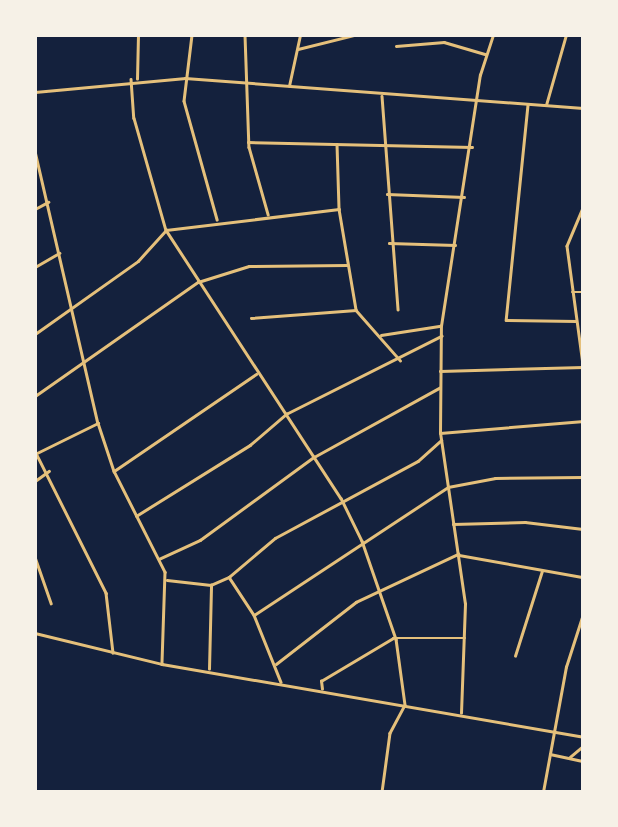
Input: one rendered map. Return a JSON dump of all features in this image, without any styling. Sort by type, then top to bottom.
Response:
[{"type":"street","points":[[137,79],[138,35]]},
{"type":"street","points":[[192,35],[184,101],[218,219]]},
{"type":"street","points":[[245,35],[244,83],[248,142],[268,214]]},
{"type":"street","points":[[289,87],[300,35]]},
{"type":"street","points":[[298,49],[354,35]]},
{"type":"street","points":[[444,42],[448,35]]},
{"type":"street","points":[[461,712],[465,638],[458,555],[440,433],[441,326],[472,148],[477,96],[485,54],[493,35]]},
{"type":"street","points":[[546,105],[566,35]]},
{"type":"street","points":[[396,46],[444,42],[485,54]]},
{"type":"street","points":[[35,92],[131,79],[185,78],[382,96],[477,96],[583,108]]},
{"type":"street","points":[[131,79],[134,118],[166,230],[341,498],[396,639],[405,705],[390,733],[382,792]]},
{"type":"street","points":[[382,96],[388,243],[398,309]]},
{"type":"street","points":[[529,104],[506,320],[576,321]]},
{"type":"street","points":[[248,142],[472,148]]},
{"type":"street","points":[[337,144],[339,209],[356,310],[381,335],[401,361]]},
{"type":"street","points":[[35,151],[99,423],[114,471],[167,580],[162,664]]},
{"type":"street","points":[[387,194],[464,197]]},
{"type":"street","points":[[35,209],[49,202]]},
{"type":"street","points":[[440,371],[583,366],[571,292],[568,246],[583,208]]},
{"type":"street","points":[[35,334],[74,311],[138,261],[166,230],[218,219],[339,209]]},
{"type":"street","points":[[388,243],[455,245]]},
{"type":"street","points":[[35,267],[60,253]]},
{"type":"street","points":[[35,396],[86,364],[202,282],[249,266],[347,265]]},
{"type":"street","points":[[571,292],[583,292]]},
{"type":"street","points":[[251,318],[356,310]]},
{"type":"street","points":[[381,335],[441,326]]},
{"type":"street","points":[[135,516],[250,444],[286,414],[401,361],[441,336]]},
{"type":"street","points":[[114,471],[257,373]]},
{"type":"street","points":[[159,559],[200,540],[314,457],[439,388]]},
{"type":"street","points":[[440,433],[583,421]]},
{"type":"street","points":[[99,423],[36,452],[49,471],[106,593],[113,653]]},
{"type":"street","points":[[167,580],[211,585],[229,577],[275,538],[341,498],[418,461],[441,440]]},
{"type":"street","points":[[35,481],[49,471]]},
{"type":"street","points":[[254,615],[362,548],[448,487],[495,478],[583,477]]},
{"type":"street","points":[[453,524],[525,522],[583,529]]},
{"type":"street","points":[[276,664],[377,589],[458,555],[583,577]]},
{"type":"street","points":[[35,557],[51,603]]},
{"type":"street","points":[[515,656],[542,571]]},
{"type":"street","points":[[229,577],[254,615],[281,682]]},
{"type":"street","points":[[209,669],[211,585]]},
{"type":"street","points":[[543,792],[552,730],[583,614]]},
{"type":"street","points":[[35,633],[162,664],[209,669],[405,705],[461,712],[583,737]]},
{"type":"street","points":[[322,690],[321,681],[396,639],[465,638]]},
{"type":"street","points":[[569,758],[583,746]]},
{"type":"street","points":[[550,754],[583,761]]}]
